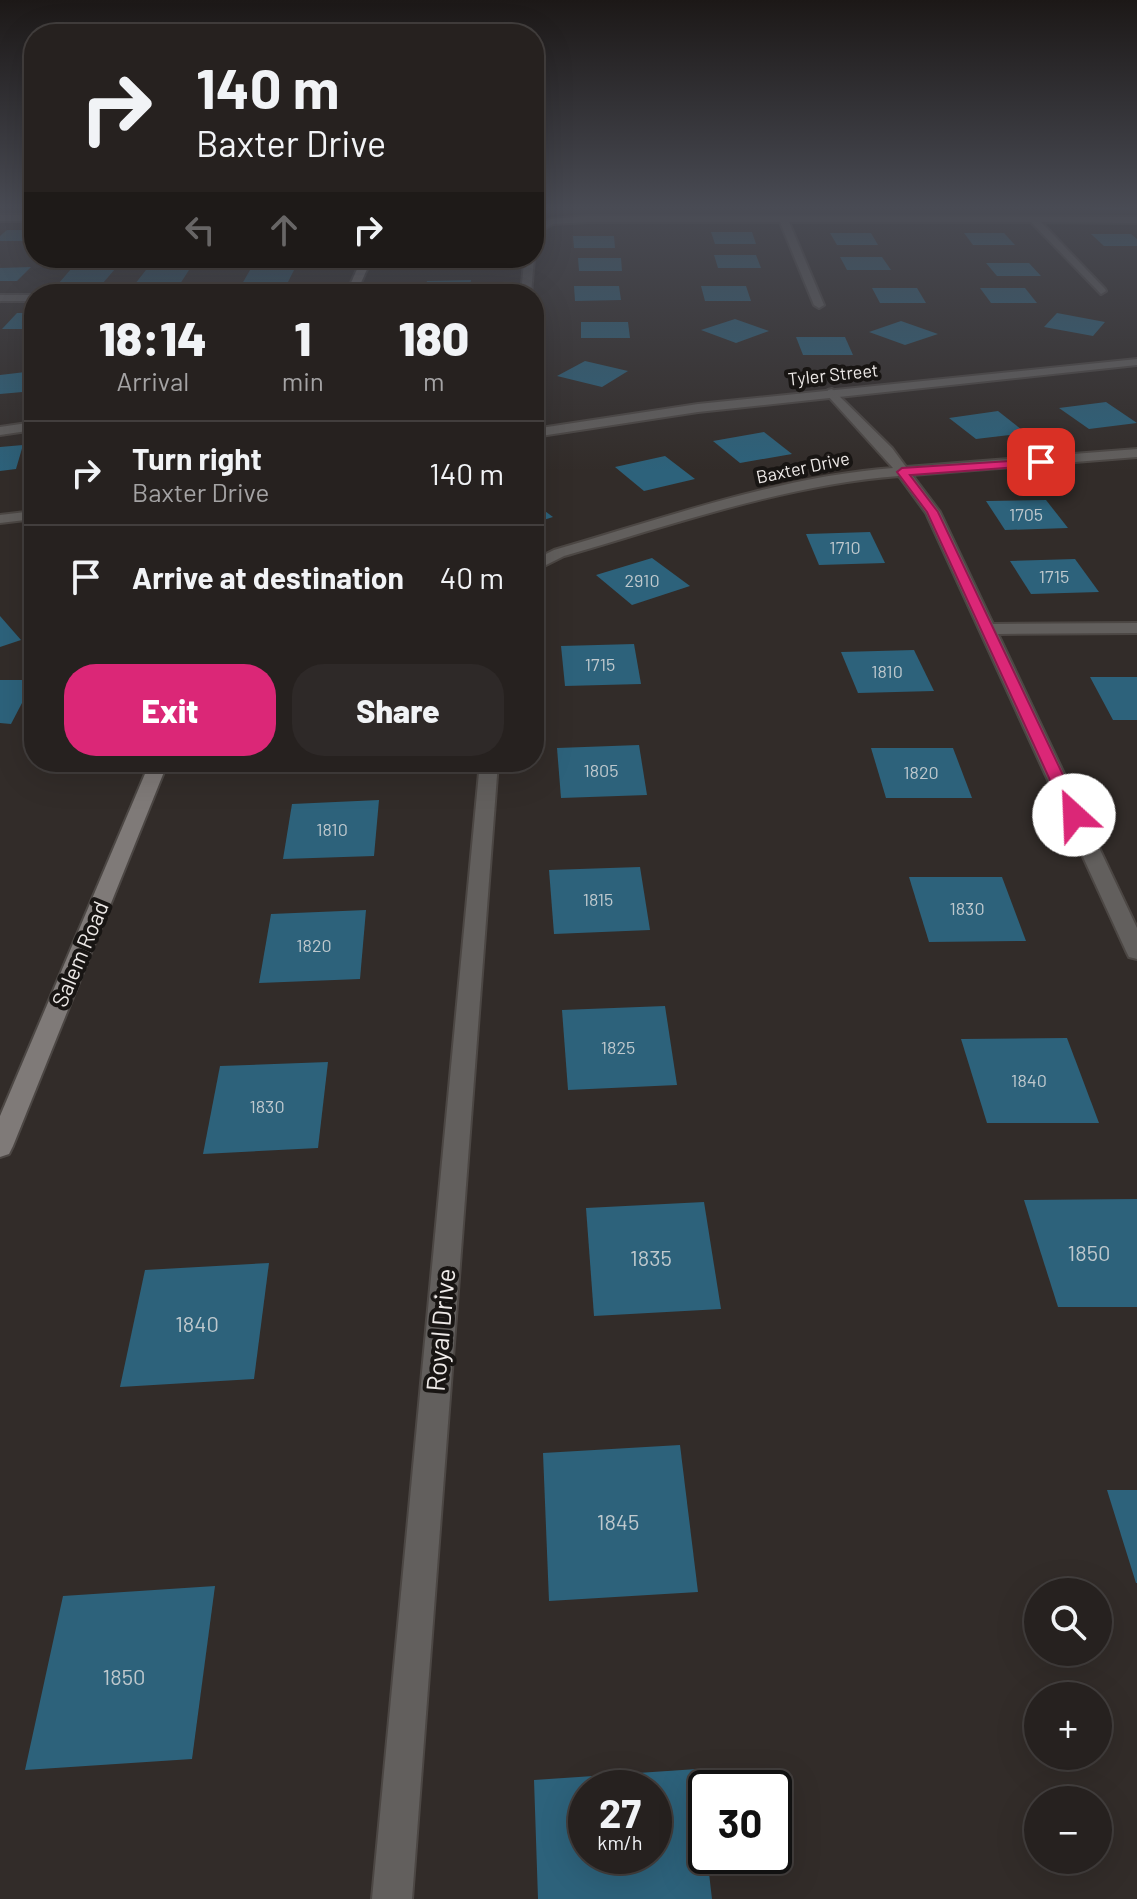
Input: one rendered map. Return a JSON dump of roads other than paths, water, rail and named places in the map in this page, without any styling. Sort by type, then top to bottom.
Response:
[{"type":"main road","name":"Salem Road","points":[[0,1146],[155,772]]},
{"type":"street","points":[[814,294],[819,305]]},
{"type":"street","points":[[0,298],[24,298]]},
{"type":"street","name":"Tyler Street","points":[[544,431],[698,408],[1137,362]]},
{"type":"street","points":[[832,393],[887,451],[933,512],[1130,921],[1137,951]]},
{"type":"street","points":[[0,431],[24,427]]},
{"type":"street","name":"Baxter Drive","points":[[544,561],[559,553],[792,486],[843,476],[1137,453]]},
{"type":"street","points":[[0,519],[24,516]]},
{"type":"street","points":[[988,629],[1137,628]]},
{"type":"street","name":"Royal Drive","points":[[392,1899],[488,772]]}]
